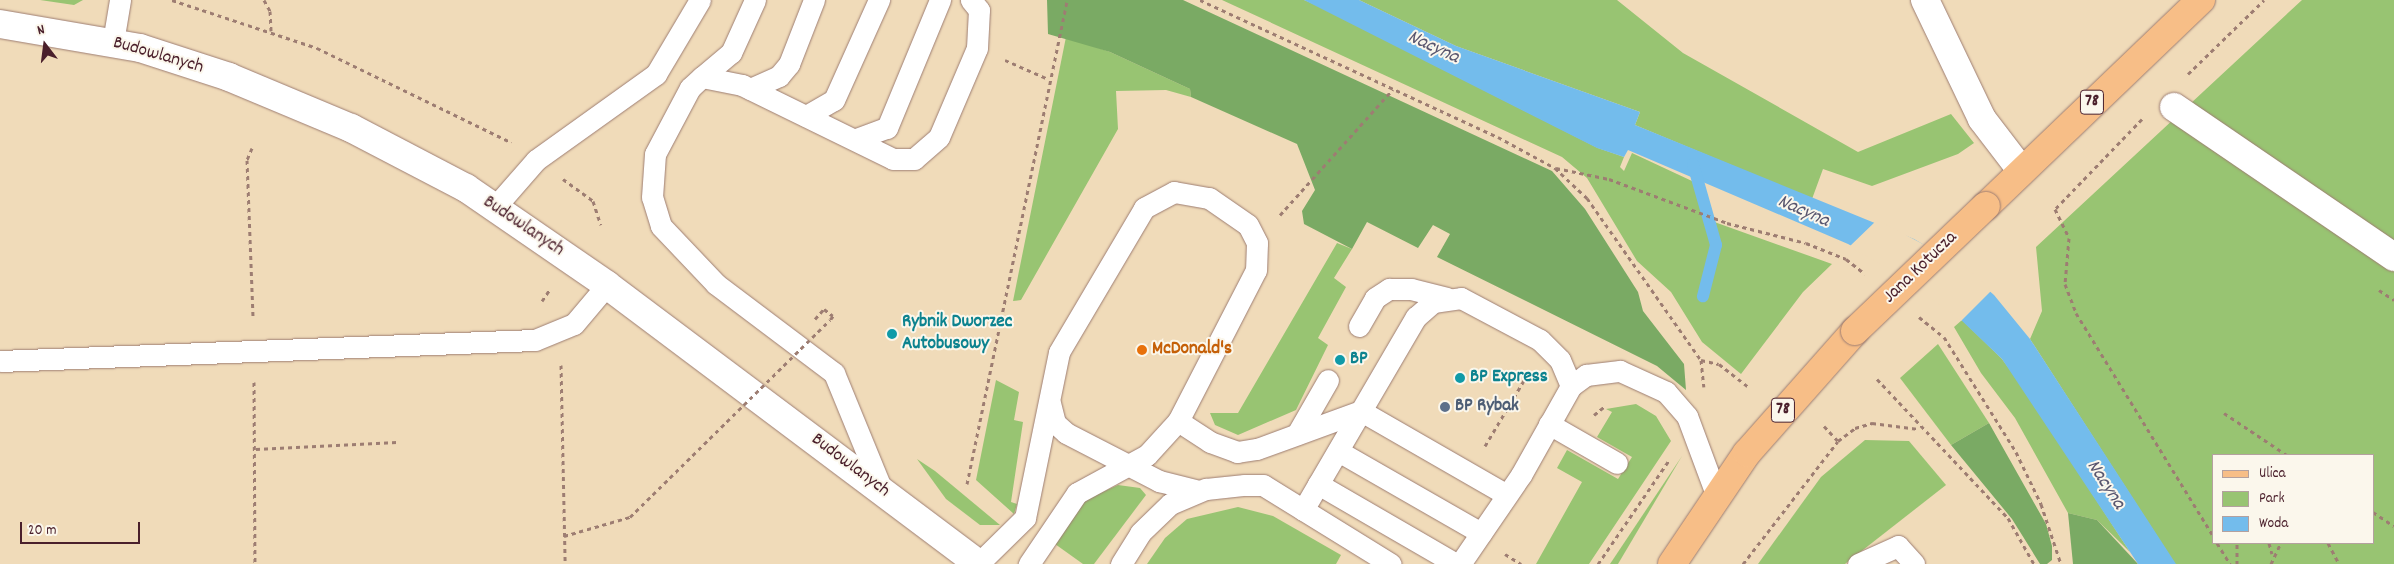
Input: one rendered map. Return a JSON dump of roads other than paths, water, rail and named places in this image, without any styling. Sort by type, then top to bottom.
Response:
[{"type":"main road","name":"Jana Kotucza","points":[[1672,564],[1716,494],[1779,415],[1855,331],[2021,170],[2201,0]]},
{"type":"street","points":[[1925,0],[1982,119],[2021,170]]},
{"type":"street","name":"Budowlanych","points":[[0,24],[112,42],[229,77],[307,109],[399,152],[495,207],[607,285],[978,564]]},
{"type":"street","points":[[2174,107],[2394,256]]},
{"type":"lane","points":[[112,42],[120,0]]},
{"type":"lane","points":[[495,207],[536,160],[656,74],[700,0]]},
{"type":"lane","points":[[755,0],[731,53],[690,88],[655,154],[652,197],[661,226],[716,284],[834,373],[882,490]]},
{"type":"lane","points":[[750,89],[779,76],[788,64],[814,0]]},
{"type":"lane","points":[[806,116],[834,100],[879,0]]},
{"type":"lane","points":[[856,139],[887,128],[940,0]]},
{"type":"lane","points":[[702,77],[722,78],[750,89],[856,139],[893,159],[914,159],[939,137],[977,48],[979,10],[971,0]]},
{"type":"lane","points":[[978,564],[1025,518],[1059,352],[1151,201],[1174,192],[1200,194],[1242,218],[1255,240],[1256,270],[1178,421],[1147,454],[1077,493],[1029,564]]},
{"type":"lane","points":[[0,361],[543,338],[574,324],[607,285]]},
{"type":"lane","points":[[1359,326],[1375,298],[1389,289],[1411,289],[1446,298],[1468,300],[1540,340],[1560,360],[1571,386]]},
{"type":"lane","points":[[1303,510],[1416,317],[1427,305],[1446,298]]},
{"type":"lane","points":[[1318,484],[1458,564],[1507,495],[1571,386],[1598,371],[1634,375],[1666,392],[1691,426],[1716,494]]},
{"type":"lane","points":[[1297,434],[1328,380]]},
{"type":"lane","points":[[1050,403],[1058,428],[1165,484],[1198,492]]},
{"type":"lane","points":[[1178,421],[1210,442],[1237,452],[1297,434],[1361,411],[1507,495]]},
{"type":"lane","points":[[1549,424],[1617,462]]},
{"type":"lane","points":[[1338,451],[1481,533]]},
{"type":"lane","points":[[1121,564],[1153,518],[1170,504],[1198,492],[1263,485],[1391,564]]},
{"type":"lane","points":[[1858,564],[1898,546],[1914,564]]},
{"type":"water","name":"Nacyna","points":[[1304,0],[1359,0],[1456,46],[1640,112],[1635,125],[1914,239],[1962,267],[1994,295],[2030,339],[2176,564],[2138,564],[2002,359],[1938,298],[1897,270],[1848,244],[1628,150],[1624,157],[1597,148]]},
{"type":"waterway","points":[[1693,164],[1716,245],[1703,296]]},
{"type":"place","name":"Rybnik Dworzec Autobusowy","points":[[892,334]]},
{"type":"place","name":"McDonald's","points":[[1142,350]]},
{"type":"place","name":"BP","points":[[1340,360]]},
{"type":"place","name":"BP Express","points":[[1460,378]]},
{"type":"place","name":"BP Rybak","points":[[1445,407]]}]
